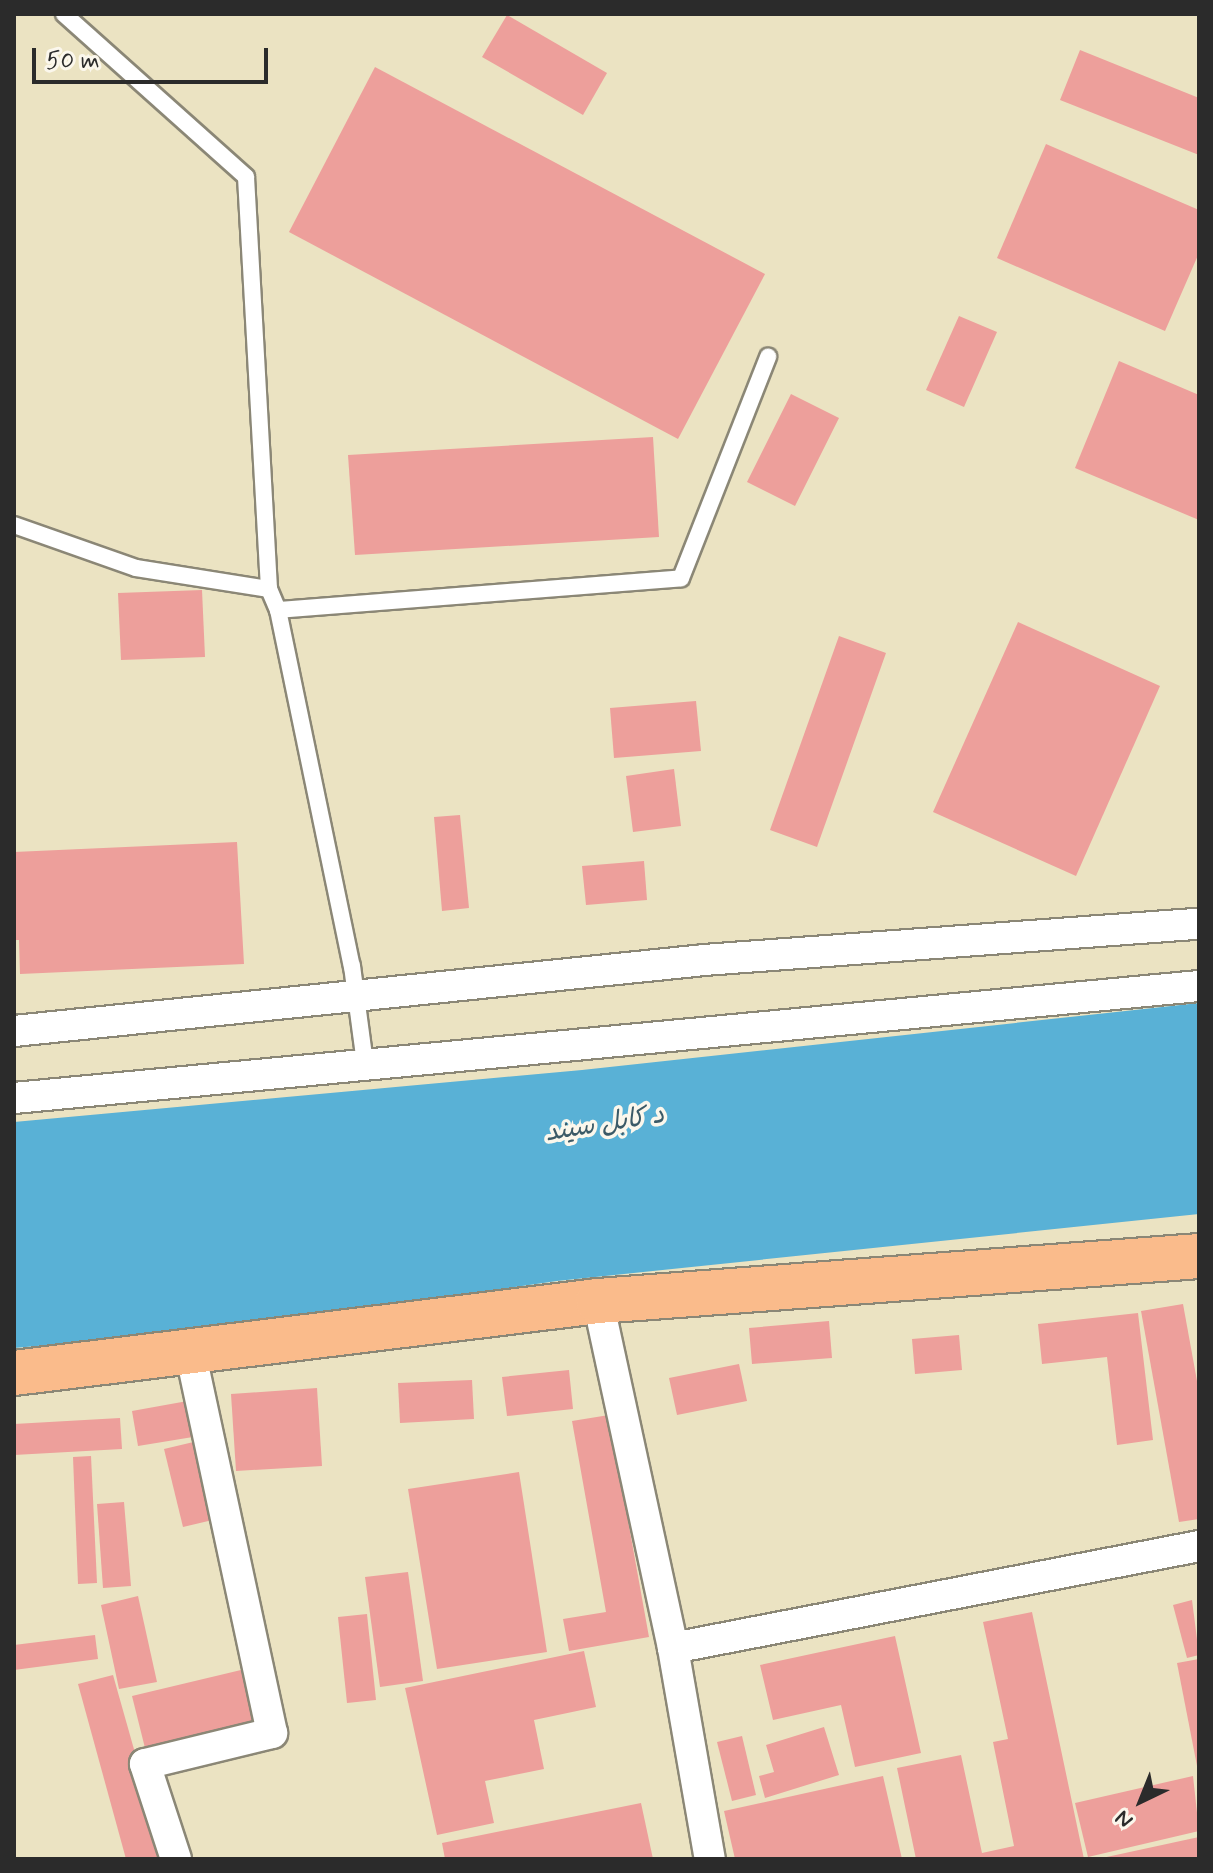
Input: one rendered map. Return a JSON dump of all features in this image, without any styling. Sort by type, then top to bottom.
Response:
[{"type":"main road","points":[[14,1373],[598,1301],[1199,1256]]},
{"type":"street","points":[[14,1031],[704,960],[1199,924]]},
{"type":"street","points":[[14,1098],[1199,986]]},
{"type":"street","points":[[598,1301],[673,1648],[710,1859]]},
{"type":"street","points":[[176,1859],[145,1764],[272,1733],[190,1351]]},
{"type":"street","points":[[673,1648],[1199,1546]]},
{"type":"lane","points":[[64,14],[246,177],[269,589],[278,610],[356,998],[365,1064]]},
{"type":"lane","points":[[278,610],[681,578],[768,357]]},
{"type":"lane","points":[[14,525],[136,568],[269,589]]},
{"type":"water","name":"د کابل سيند","points":[[1199,1003],[1199,1214],[557,1281],[210,1331],[14,1348],[14,1122],[582,1070]]},
{"type":"building","points":[[507,15],[607,73],[583,115],[482,57]]},
{"type":"building","points":[[1080,50],[1199,98],[1199,155],[1060,100]]},
{"type":"building","points":[[375,67],[765,274],[678,439],[289,232]]},
{"type":"building","points":[[1046,144],[1199,210],[1199,253],[1165,331],[997,258]]},
{"type":"building","points":[[959,316],[997,332],[964,407],[926,390]]},
{"type":"building","points":[[1119,361],[1199,395],[1199,520],[1075,468]]},
{"type":"building","points":[[791,394],[839,418],[795,506],[747,482]]},
{"type":"building","points":[[653,437],[659,537],[355,555],[348,455]]},
{"type":"building","points":[[202,590],[205,657],[121,660],[118,593]]},
{"type":"building","points":[[1018,622],[1160,686],[1076,876],[933,812]]},
{"type":"building","points":[[839,636],[886,653],[817,847],[770,830]]},
{"type":"building","points":[[696,701],[701,751],[614,758],[610,708]]},
{"type":"building","points":[[674,769],[681,826],[633,832],[626,776]]},
{"type":"building","points":[[460,815],[469,908],[442,911],[434,817]]},
{"type":"building","points":[[237,842],[244,964],[20,974],[19,940],[14,940],[14,852]]},
{"type":"building","points":[[644,861],[647,900],[586,905],[582,866]]},
{"type":"building","points":[[1183,1304],[1199,1392],[1199,1519],[1179,1522],[1141,1311]]},
{"type":"building","points":[[1138,1313],[1153,1440],[1117,1445],[1107,1357],[1042,1364],[1038,1324]]},
{"type":"building","points":[[829,1321],[832,1358],[752,1364],[749,1328]]},
{"type":"building","points":[[959,1335],[962,1370],[915,1374],[912,1339]]},
{"type":"building","points":[[739,1364],[747,1401],[677,1415],[669,1378]]},
{"type":"building","points":[[569,1370],[573,1409],[507,1416],[502,1377]]},
{"type":"building","points":[[472,1380],[474,1419],[400,1423],[398,1383]]},
{"type":"building","points":[[317,1388],[322,1466],[236,1471],[231,1394]]},
{"type":"building","points":[[193,1400],[199,1436],[138,1446],[132,1411]]},
{"type":"building","points":[[609,1415],[649,1637],[569,1651],[563,1619],[606,1612],[572,1421]]},
{"type":"building","points":[[120,1418],[122,1449],[14,1455],[14,1424]]},
{"type":"building","points":[[202,1440],[221,1518],[183,1527],[164,1449]]},
{"type":"building","points":[[91,1456],[97,1583],[78,1584],[73,1457]]},
{"type":"building","points":[[519,1472],[547,1652],[437,1669],[408,1489]]},
{"type":"building","points":[[124,1502],[131,1586],[103,1588],[97,1504]]},
{"type":"building","points":[[408,1572],[423,1681],[380,1687],[365,1577]]},
{"type":"building","points":[[138,1596],[157,1682],[119,1689],[101,1605]]},
{"type":"building","points":[[1192,1600],[1199,1655],[1187,1658],[1173,1605]]},
{"type":"building","points":[[1032,1612],[1084,1859],[916,1859],[897,1768],[961,1755],[982,1853],[1014,1846],[993,1742],[1008,1739],[983,1622]]},
{"type":"building","points":[[367,1614],[376,1700],[347,1703],[338,1617]]},
{"type":"building","points":[[95,1635],[98,1659],[14,1670],[14,1645]]},
{"type":"building","points":[[895,1636],[921,1753],[855,1767],[841,1705],[773,1720],[760,1665]]},
{"type":"building","points":[[584,1651],[596,1707],[534,1720],[544,1769],[485,1781],[494,1823],[437,1835],[405,1688]]},
{"type":"building","points":[[1199,1659],[1199,1771],[1198,1771],[1177,1663]]},
{"type":"building","points":[[241,1670],[255,1725],[146,1752],[132,1696]]},
{"type":"building","points":[[113,1675],[165,1859],[126,1859],[78,1684]]},
{"type":"building","points":[[824,1727],[839,1775],[765,1798],[759,1776],[774,1772],[766,1745]]},
{"type":"building","points":[[742,1736],[756,1795],[732,1801],[717,1742]]},
{"type":"building","points":[[883,1776],[902,1859],[735,1859],[724,1811]]},
{"type":"building","points":[[1193,1776],[1199,1831],[1088,1857],[1075,1803]]},
{"type":"building","points":[[641,1803],[653,1859],[445,1859],[442,1843]]},
{"type":"building","points":[[1199,1837],[1199,1859],[1102,1859],[1102,1858]]}]
